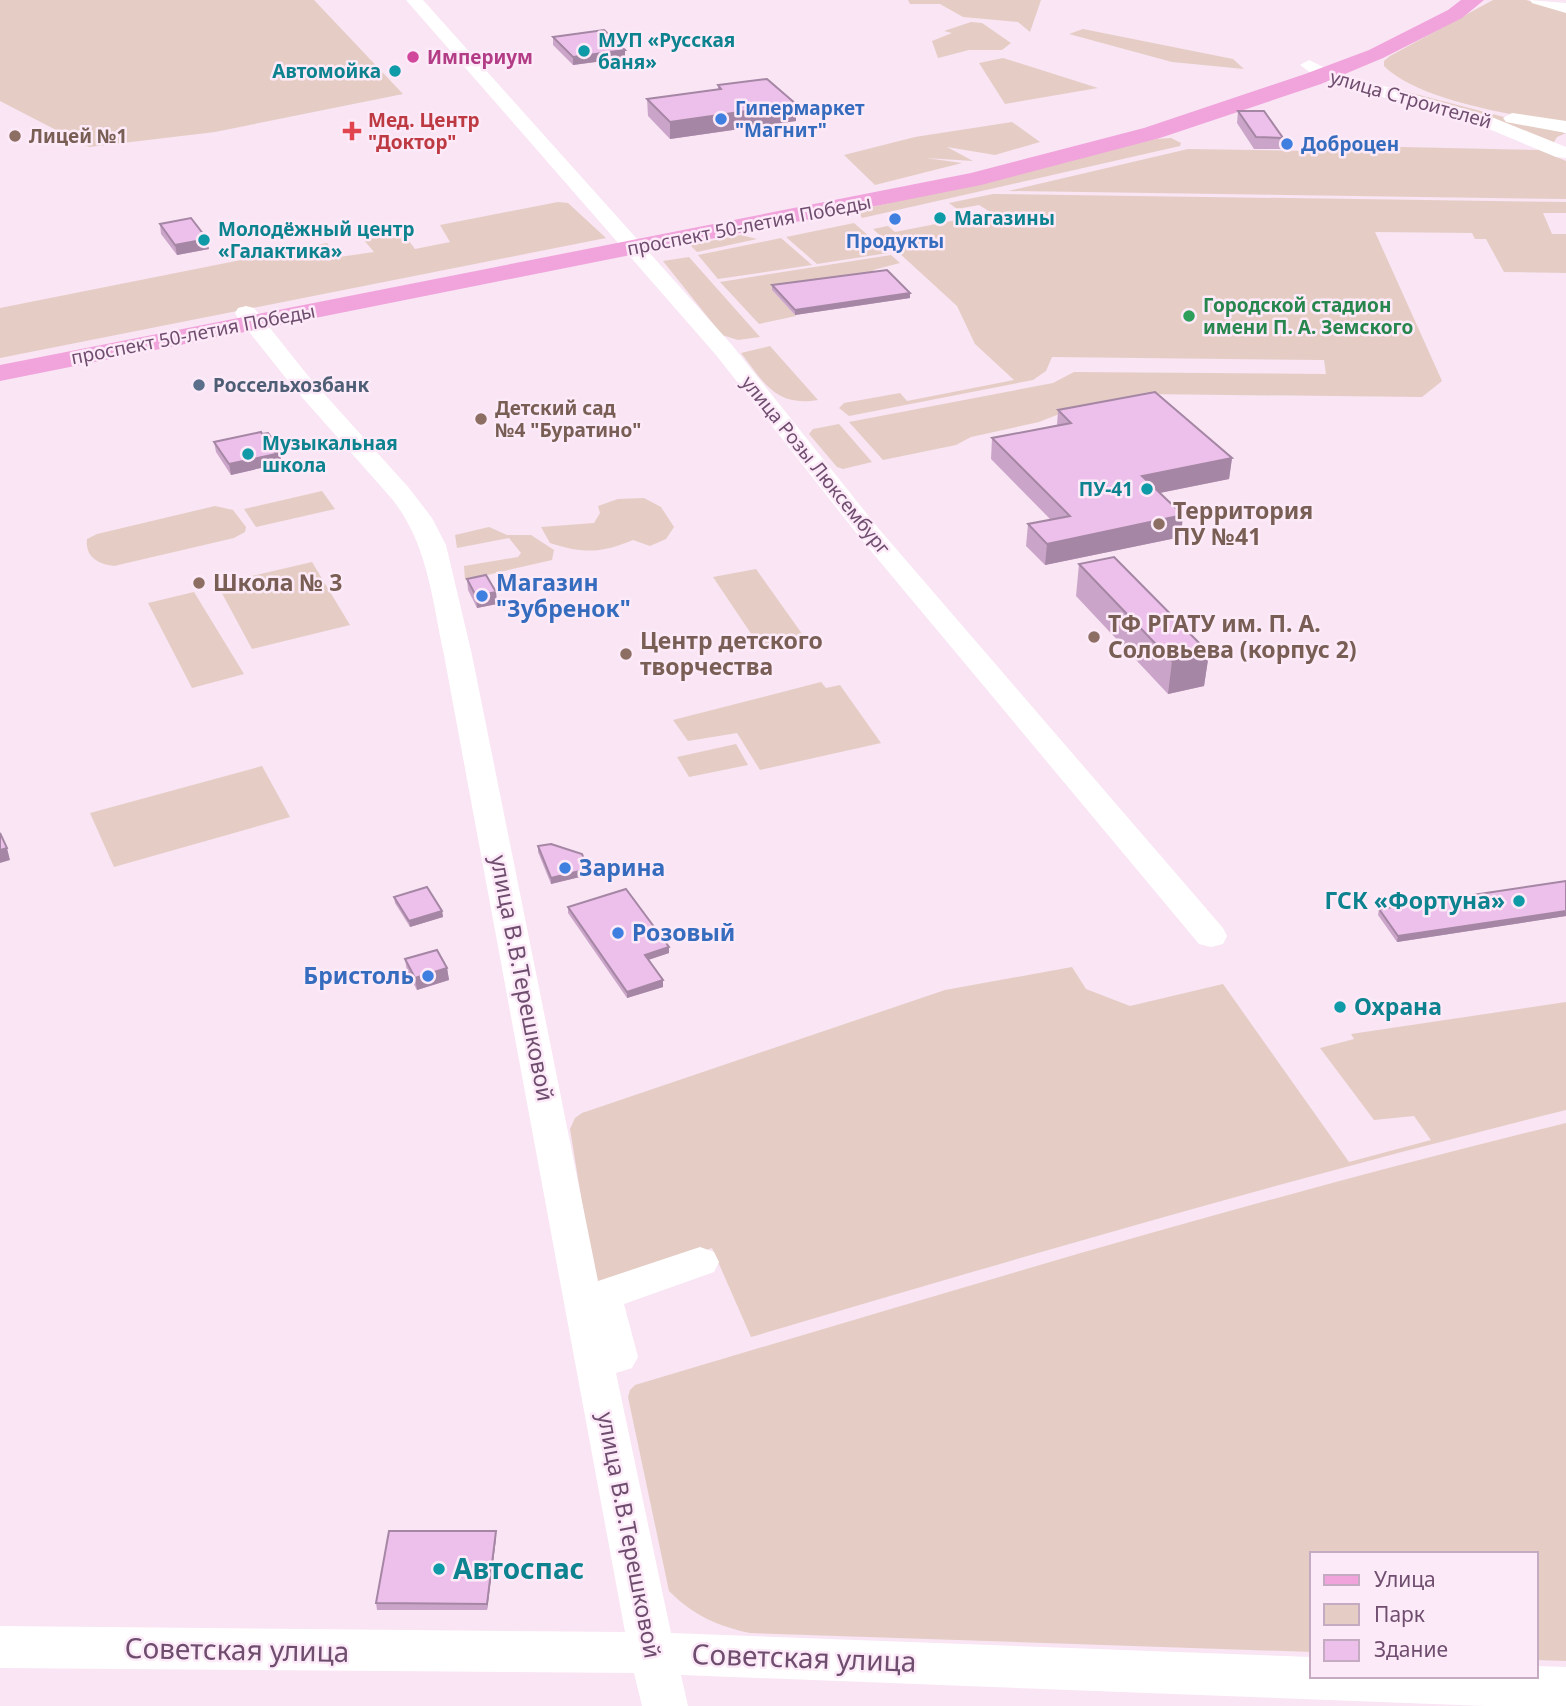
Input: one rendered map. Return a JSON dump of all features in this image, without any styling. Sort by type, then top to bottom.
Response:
[{"type":"main road","name":"проспект 50-летия Победы","points":[[1324,70],[1455,0]]},
{"type":"main road","name":"проспект 50-летия Победы","points":[[0,373],[249,318],[630,242],[973,180],[1152,134],[1425,30],[1475,0]]},
{"type":"main road","name":"проспект 50-летия Победы","points":[[0,361],[249,318]]},
{"type":"street","name":"улица Розы Люксембург","points":[[414,0],[724,350],[870,534],[1211,936]]},
{"type":"street","points":[[1538,0],[1566,8]]},
{"type":"street","name":"улица Строителей","points":[[1324,70],[1497,114],[1566,127]]},
{"type":"street","name":"улица Строителей","points":[[1324,70],[1565,148]]},
{"type":"street","name":"улица В.В.Терешковой","points":[[249,318],[403,497],[428,533],[433,545],[592,1298],[652,1653],[665,1706]]},
{"type":"street","points":[[618,1357],[592,1298],[700,1262]]},
{"type":"street","name":"Советская улица","points":[[0,1647],[652,1653],[1566,1688]]},
{"type":"green space","points":[[0,0],[314,0],[403,94],[215,132],[89,147],[0,101]]},
{"type":"green space","points":[[908,0],[1041,0],[1030,32],[1018,22],[963,17],[940,4],[910,4]]},
{"type":"green space","points":[[1493,0],[1526,0],[1566,12],[1566,123],[1496,111],[1444,98],[1420,89],[1384,66],[1384,61],[1390,56]]},
{"type":"green space","points":[[971,22],[982,23],[1011,43],[1002,50],[969,50],[938,58],[932,41],[952,33],[944,31]]},
{"type":"green space","points":[[1083,29],[1233,59],[1244,69],[1172,62],[1069,34]]},
{"type":"green space","points":[[1003,58],[1098,88],[1005,104],[979,63]]},
{"type":"green space","points":[[1396,89],[1566,133],[1557,137],[1553,144],[1391,91]]},
{"type":"green space","points":[[1012,122],[1040,142],[995,155],[947,147],[973,161],[926,158],[962,163],[875,185],[844,155],[915,137]]},
{"type":"green space","points":[[1171,138],[1181,143],[1180,146],[862,218],[859,213],[864,209],[1156,139]]},
{"type":"green space","points":[[1310,145],[1540,150],[1566,161],[1566,199],[1008,191],[1188,149],[1311,151]]},
{"type":"green space","points":[[993,194],[1566,202],[1566,213],[1543,213],[1552,234],[1566,234],[1566,273],[1504,272],[1486,239],[1475,239],[1472,233],[1375,232],[1442,381],[1422,397],[1144,394],[1072,409],[1039,422],[971,437],[956,445],[883,460],[849,422],[1053,383],[1074,372],[1326,374],[1324,360],[1052,357],[1046,371],[1033,380],[849,416],[839,408],[844,403],[900,393],[907,401],[1014,380],[975,344],[957,306],[873,229],[888,226],[895,232],[992,213],[979,205],[957,209],[949,203]]},
{"type":"green space","points":[[558,202],[568,203],[606,238],[0,358],[0,308],[327,243],[339,257],[374,252],[363,239],[403,233],[415,249],[450,242],[440,225]]},
{"type":"green space","points":[[854,223],[888,253],[817,264],[786,237]]},
{"type":"green space","points":[[741,235],[757,239],[697,252],[690,245]]},
{"type":"green space","points":[[781,238],[812,265],[718,279],[698,255]]},
{"type":"green space","points":[[891,255],[900,263],[873,270],[878,276],[773,291],[796,316],[759,324],[720,282]]},
{"type":"green space","points":[[689,257],[760,337],[738,340],[722,335],[663,261]]},
{"type":"green space","points":[[770,346],[818,400],[791,400],[781,396],[764,383],[741,353]]},
{"type":"green space","points":[[839,424],[872,462],[843,469],[837,467],[809,434],[813,429]]},
{"type":"green space","points":[[322,491],[335,509],[256,527],[244,509]]},
{"type":"green space","points":[[644,498],[661,507],[674,527],[666,539],[650,546],[633,540],[602,550],[573,549],[550,543],[541,527],[594,523],[600,513],[598,506],[618,499]]},
{"type":"green space","points":[[215,506],[233,510],[246,527],[245,532],[234,538],[114,566],[98,561],[88,551],[87,539],[97,534]]},
{"type":"green space","points":[[489,527],[507,535],[531,535],[554,550],[552,560],[465,580],[464,566],[518,557],[521,553],[509,538],[457,548],[455,535]]},
{"type":"green space","points":[[312,562],[350,625],[252,649],[217,584]]},
{"type":"green space","points":[[756,569],[805,638],[760,647],[713,577]]},
{"type":"green space","points":[[194,592],[244,674],[192,688],[148,603]]},
{"type":"green space","points":[[821,682],[826,688],[840,685],[881,743],[760,770],[737,733],[688,741],[673,720]]},
{"type":"green space","points":[[736,744],[748,765],[689,777],[677,757]]},
{"type":"green space","points":[[262,766],[290,817],[114,867],[90,813]]},
{"type":"green space","points":[[1072,967],[1086,989],[1130,1006],[1223,984],[1349,1162],[1431,1140],[1414,1116],[1374,1120],[1320,1048],[1354,1039],[1351,1034],[1566,1002],[1566,1110],[1259,1191],[751,1337],[712,1248],[596,1289],[570,1129],[575,1118],[582,1113],[945,990]]},
{"type":"green space","points":[[1566,1123],[1566,1661],[1538,1660],[1538,1552],[1310,1552],[1310,1652],[750,1633],[706,1618],[687,1607],[669,1591],[628,1397],[635,1385],[1215,1215]]},
{"type":"building","points":[[604,30],[625,50],[573,57],[553,37]]},
{"type":"building","points":[[767,79],[796,104],[670,122],[647,99],[721,89],[718,85]]},
{"type":"building","points":[[1238,111],[1264,111],[1283,138],[1256,137]]},
{"type":"building","points":[[191,218],[207,239],[175,245],[160,224]]},
{"type":"building","points":[[887,270],[910,293],[795,310],[772,285]]},
{"type":"building","points":[[1155,392],[1232,458],[1142,476],[1183,515],[1047,544],[1028,524],[1070,516],[992,438],[1071,423],[1058,410]]},
{"type":"building","points":[[261,432],[268,433],[280,449],[274,450],[276,454],[229,464],[214,442]]},
{"type":"building","points":[[1114,557],[1209,653],[1172,661],[1079,564]]},
{"type":"building","points":[[486,575],[496,592],[476,596],[467,579]]},
{"type":"building","points":[[0,833],[7,848],[0,850]]},
{"type":"building","name":"Зарина","points":[[551,844],[582,854],[588,869],[551,878],[538,846]]},
{"type":"building","name":"ГСК «Фортуна»","points":[[1566,881],[1566,911],[1398,936],[1379,909]]},
{"type":"building","points":[[427,887],[442,911],[409,921],[394,897]]},
{"type":"building","name":"Розовый","points":[[626,889],[669,947],[645,955],[663,980],[627,992],[568,907]]},
{"type":"building","points":[[437,950],[447,968],[415,978],[405,959]]},
{"type":"building","name":"Автоспас","points":[[389,1531],[496,1531],[487,1604],[376,1603]]},
{"type":"place","name":"МУП «Русская баня»","points":[[584,51]]},
{"type":"place","name":"Империум","points":[[413,57]]},
{"type":"place","name":"Автомойка","points":[[395,71]]},
{"type":"place","name":"Гипермаркет \"Магнит\"","points":[[721,119]]},
{"type":"place","name":"Мед. Центр \"Доктор\"","points":[[352,131]]},
{"type":"place","name":"Лицей №1","points":[[15,136]]},
{"type":"place","name":"Доброцен","points":[[1287,144]]},
{"type":"place","name":"Магазины","points":[[940,218]]},
{"type":"place","name":"Продукты","points":[[895,219]]},
{"type":"place","name":"Молодёжный центр «Галактика»","points":[[204,240]]},
{"type":"place","name":"Городской стадион имени П. А. Земского","points":[[1189,316]]},
{"type":"place","name":"Россельхозбанк","points":[[199,385]]},
{"type":"place","name":"Детский сад №4 \"Буратино\"","points":[[481,419]]},
{"type":"place","name":"Музыкальная школа","points":[[248,454]]},
{"type":"place","name":"ПУ-41","points":[[1147,489]]},
{"type":"place","name":"Территория ПУ №41","points":[[1159,524]]},
{"type":"place","name":"Школа № 3","points":[[199,583]]},
{"type":"place","name":"Магазин \"Зубренок\"","points":[[482,596]]},
{"type":"place","name":"ТФ РГАТУ им. П. А. Соловьева (корпус 2)","points":[[1094,637]]},
{"type":"place","name":"Центр детского творчества","points":[[626,654]]},
{"type":"place","name":"Зарина","points":[[565,868]]},
{"type":"place","name":"ГСК «Фортуна»","points":[[1519,901]]},
{"type":"place","name":"Розовый","points":[[618,933]]},
{"type":"place","name":"Бристоль","points":[[428,976]]},
{"type":"place","name":"Охрана","points":[[1340,1007]]},
{"type":"place","name":"Автоспас","points":[[439,1569]]}]
